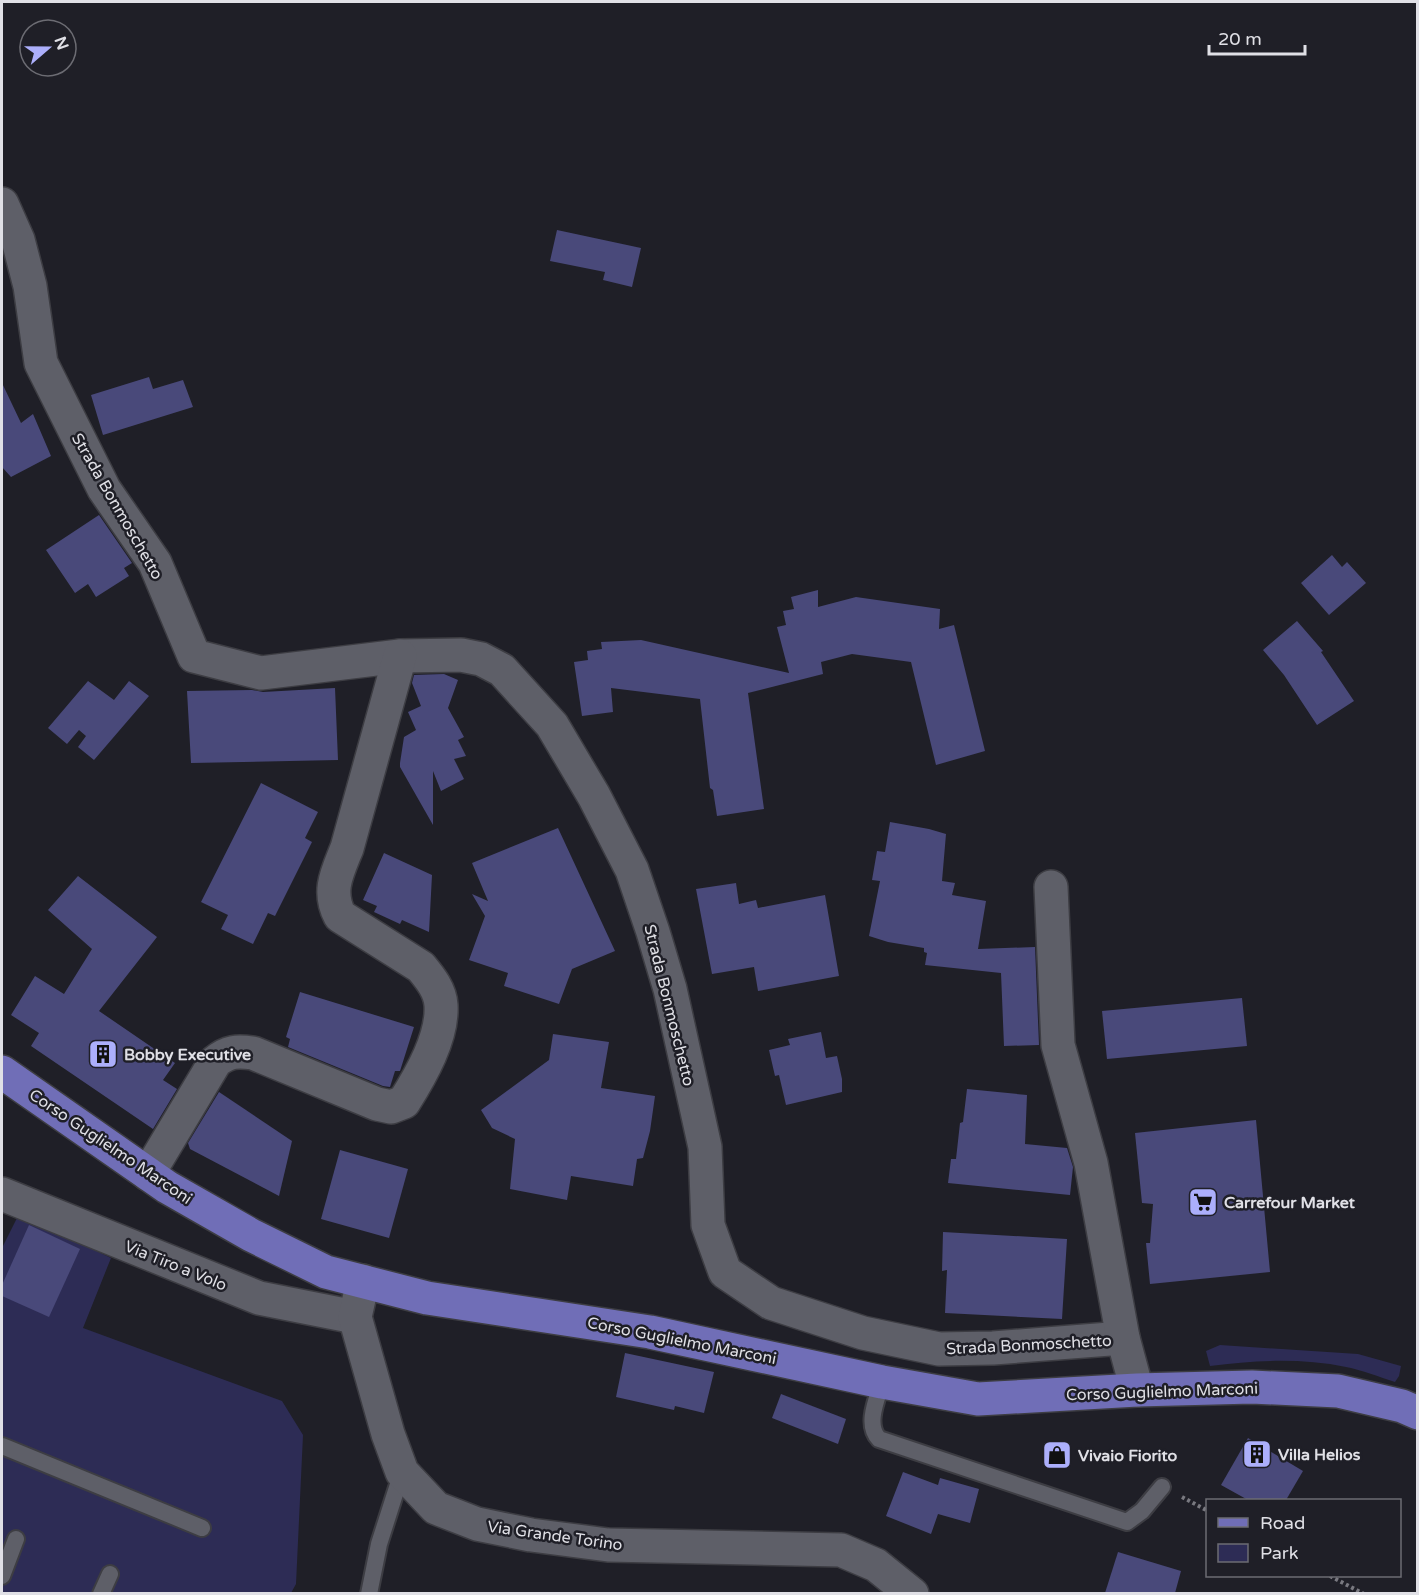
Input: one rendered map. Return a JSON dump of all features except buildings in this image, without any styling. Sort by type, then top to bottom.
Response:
[{"type":"main road","name":"Corso Guglielmo Marconi","points":[[2,1072],[167,1188],[251,1235],[326,1272],[427,1298],[650,1332],[882,1382],[978,1398],[1252,1387],[1338,1391],[1402,1406],[1418,1413]]},
{"type":"street","name":"Strada Bonmoschetto","points":[[2,204],[18,240],[30,286],[41,363],[104,489],[155,563],[194,656],[261,673],[400,656],[461,655],[481,658],[502,670],[552,725],[594,796],[632,870],[670,988],[705,1148],[708,1225],[725,1272],[771,1303],[863,1333],[939,1349],[993,1348],[1123,1338]]},
{"type":"street","points":[[148,1174],[215,1062],[226,1053],[239,1051],[254,1053],[377,1104],[391,1107],[404,1102],[436,1043],[441,1005],[430,979],[421,967],[340,916],[334,904],[333,890],[336,876],[400,656]]},
{"type":"street","name":"Strada Bonmoschetto","points":[[1051,887],[1058,1045],[1091,1163],[1123,1338],[1137,1390]]},
{"type":"street","name":"Via Tiro a Volo","points":[[2,1194],[259,1298],[355,1317]]},
{"type":"street","name":"Via Grande Torino","points":[[363,1281],[355,1317],[371,1379],[402,1472],[436,1508],[477,1524],[531,1535],[608,1545],[841,1551],[876,1565],[912,1593]]},
{"type":"lane","points":[[882,1382],[871,1424],[873,1433],[879,1439],[1127,1522],[1142,1511],[1162,1487]]},
{"type":"lane","points":[[2,1446],[202,1528]]},
{"type":"lane","points":[[369,1593],[379,1544],[402,1472]]},
{"type":"lane","points":[[2,1576],[16,1539]]},
{"type":"lane","points":[[101,1593],[110,1574]]},
{"type":"path","points":[[1334,1577],[1364,1593]]},
{"type":"green space","points":[[19,1214],[111,1258],[83,1328],[282,1401],[303,1435],[296,1584],[291,1593],[2,1594],[2,1248]]},
{"type":"green space","points":[[1220,1345],[1358,1354],[1401,1366],[1395,1382],[1352,1368],[1313,1362],[1261,1361],[1210,1366],[1206,1351]]},
{"type":"place","name":"Bobby Executive","points":[[103,1054]]},
{"type":"place","name":"Carrefour Market","points":[[1203,1202]]},
{"type":"place","name":"Villa Helios","points":[[1257,1454]]},
{"type":"place","name":"Vivaio Fiorito","points":[[1057,1455]]}]
